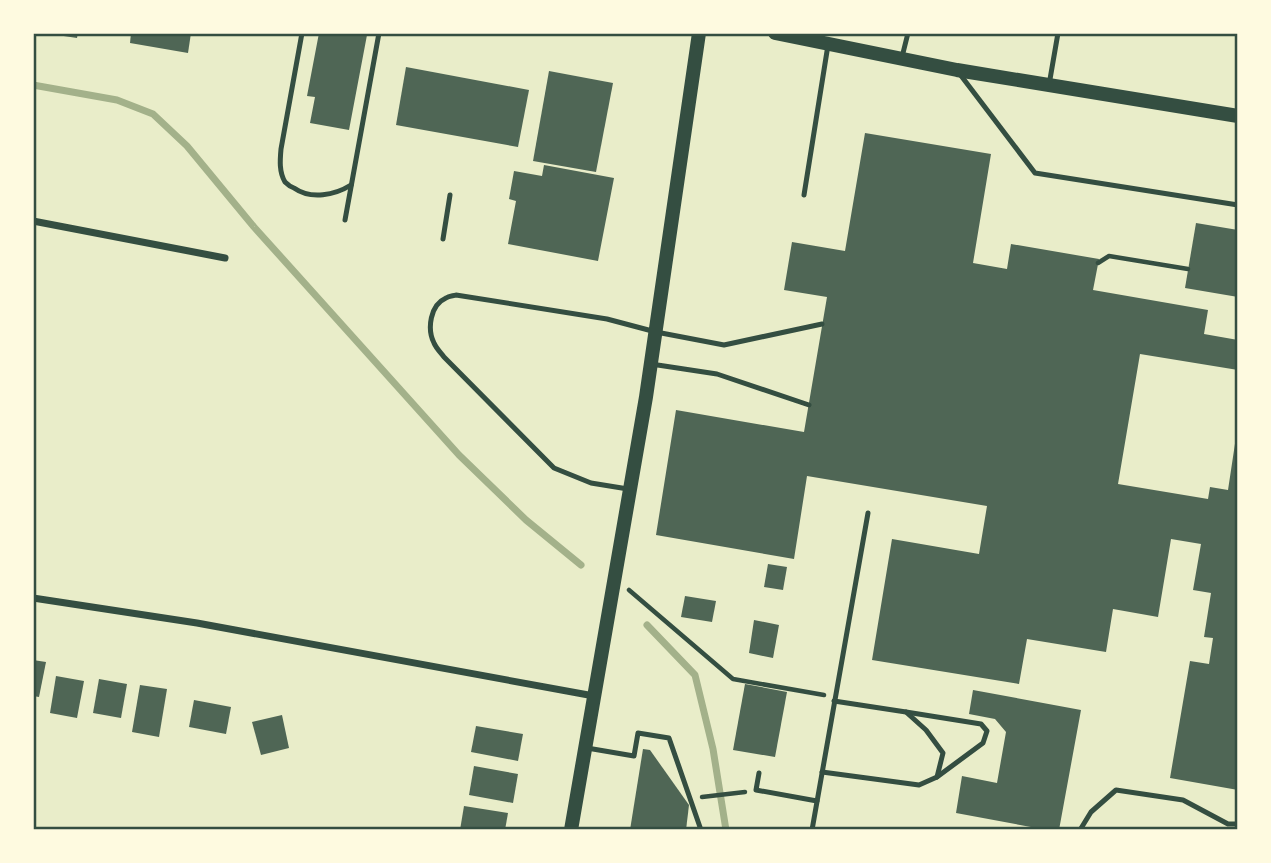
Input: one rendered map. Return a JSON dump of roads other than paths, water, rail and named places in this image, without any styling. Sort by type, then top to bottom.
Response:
[{"type":"main road","points":[[571,830],[651,364],[699,33]]},
{"type":"main road","points":[[775,33],[901,60],[1238,116]]},
{"type":"street","points":[[33,221],[225,258]]},
{"type":"street","points":[[33,597],[197,623],[594,696]]},
{"type":"lane","points":[[302,33],[281,149],[280,164],[286,183],[301,193],[326,195],[351,185]]},
{"type":"lane","points":[[345,220],[379,33]]},
{"type":"lane","points":[[901,60],[908,33]]},
{"type":"lane","points":[[1049,85],[1058,33]]},
{"type":"lane","points":[[804,195],[828,45]]},
{"type":"lane","points":[[957,70],[1035,173],[1238,205]]},
{"type":"lane","points":[[443,239],[450,195]]},
{"type":"lane","points":[[630,489],[591,483],[554,467],[444,357],[430,332],[435,306],[456,295],[607,319],[724,345],[822,324]]},
{"type":"lane","points":[[651,364],[716,374],[809,405]]},
{"type":"lane","points":[[812,830],[867,513]]},
{"type":"lane","points":[[822,772],[919,785],[937,777],[983,743],[987,731],[981,724],[835,699]]},
{"type":"lane","points":[[906,712],[926,730],[943,753],[937,777]]},
{"type":"lane","points":[[585,748],[634,756],[638,733],[669,738],[701,830]]},
{"type":"lane","points":[[759,773],[756,790],[817,801]]},
{"type":"lane","points":[[1080,830],[1091,812],[1116,790],[1183,800],[1228,824],[1238,824]]},
{"type":"waterway","points":[[33,85],[117,100],[153,114],[187,146],[254,227],[459,455],[526,520],[581,565]]},
{"type":"waterway","points":[[647,625],[695,675],[713,749],[726,830]]}]
